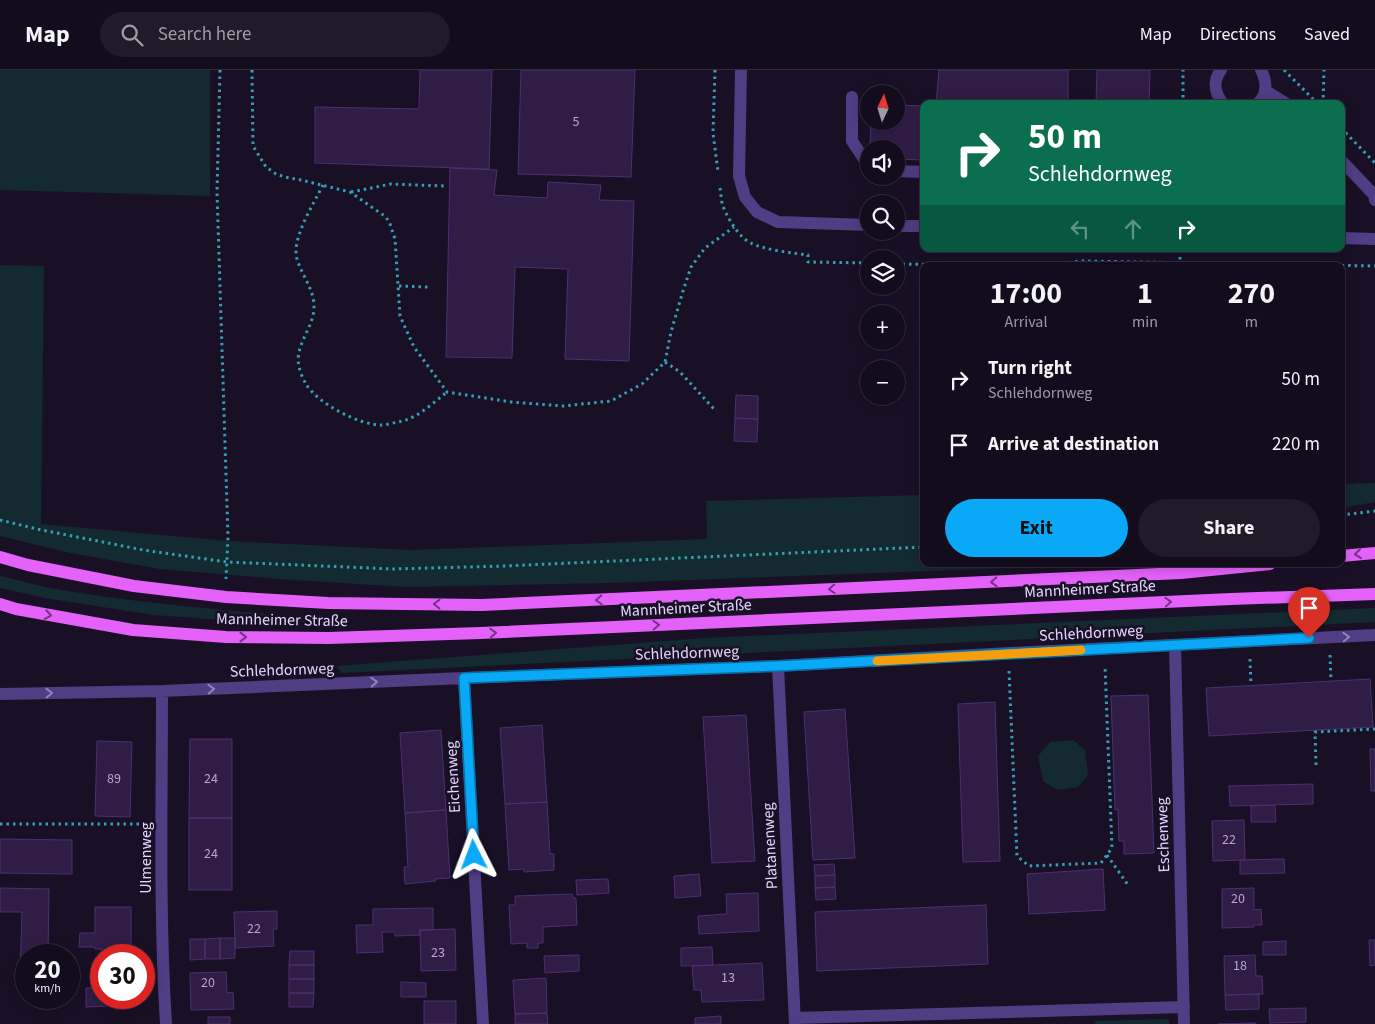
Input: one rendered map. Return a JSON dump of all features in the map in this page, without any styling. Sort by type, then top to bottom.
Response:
[{"type":"main road","points":[[1345,556],[1375,552]]},
{"type":"main road","name":"Mannheimer Straße","points":[[0,557],[28,565],[134,586],[226,597],[328,603],[482,605],[1181,573],[1240,567]]},
{"type":"main road","name":"Mannheimer Straße","points":[[0,604],[16,609],[133,630],[226,637],[329,638],[490,633],[1375,594]]},
{"type":"street","points":[[741,70],[739,176],[745,197],[757,212],[778,222],[860,225]]},
{"type":"street","points":[[1220,100],[1215,85],[1217,75],[1221,70]]},
{"type":"street","points":[[1261,70],[1266,80],[1266,91],[1262,100]]},
{"type":"street","points":[[1266,91],[1281,100]]},
{"type":"street","points":[[852,97],[852,141],[860,153]]},
{"type":"street","points":[[1345,164],[1374,195],[1375,200]]},
{"type":"street","points":[[905,171],[920,172]]},
{"type":"street","points":[[905,226],[920,226]]},
{"type":"street","points":[[1345,238],[1375,239]]},
{"type":"street","name":"Schlehdornweg","points":[[0,694],[162,691],[778,666],[1375,635]]},
{"type":"street","name":"Eschenweg","points":[[1175,645],[1184,1024]]},
{"type":"street","name":"Platanenweg","points":[[778,666],[795,1021]]},
{"type":"street","name":"Eichenweg","points":[[464,678],[483,1024]]},
{"type":"street","name":"Ulmenweg","points":[[162,691],[163,982],[166,1024]]},
{"type":"street","points":[[795,1021],[1184,1008]]},
{"type":"path","points":[[220,70],[218,192],[228,538],[226,597]]},
{"type":"path","points":[[252,70],[253,146],[266,167],[276,174],[350,192],[386,217],[395,239],[400,316],[414,348],[447,392],[510,402],[563,406],[611,401],[642,384],[665,362],[691,267],[705,248],[734,227]]},
{"type":"path","points":[[1183,70],[1183,100]]},
{"type":"path","points":[[1284,70],[1314,100]]},
{"type":"path","points":[[1323,100],[1324,70]]},
{"type":"path","points":[[1345,132],[1375,163]]},
{"type":"path","points":[[350,192],[391,184],[445,186]]},
{"type":"path","points":[[323,185],[304,220],[296,241],[296,258],[310,285],[314,308],[311,323],[300,347],[298,365],[306,385],[317,397],[340,412],[362,422],[381,425],[405,420],[426,409],[447,392]]},
{"type":"path","points":[[808,255],[808,262],[860,263]]},
{"type":"path","points":[[1073,262],[1113,262]]},
{"type":"path","points":[[905,264],[920,264]]},
{"type":"path","points":[[1345,266],[1375,266]]},
{"type":"path","points":[[399,286],[428,287]]},
{"type":"path","points":[[665,362],[680,372],[714,409]]},
{"type":"path","points":[[1345,515],[1375,511]]},
{"type":"path","points":[[0,520],[143,550],[227,562],[394,568],[495,566],[920,548]]},
{"type":"path","points":[[1329,637],[1331,681]]},
{"type":"path","points":[[1249,641],[1251,685]]},
{"type":"path","points":[[1008,653],[1017,856],[1029,866],[1101,863],[1112,848],[1104,649]]},
{"type":"path","points":[[1316,765],[1315,732],[1375,729]]},
{"type":"path","points":[[0,824],[162,824]]},
{"type":"path","points":[[1107,855],[1128,885]]},
{"type":"green space","points":[[0,70],[210,70],[210,196],[0,190]]},
{"type":"green space","points":[[0,265],[44,266],[41,524],[228,541],[411,550],[707,539],[706,501],[920,495],[920,567],[1037,567],[609,583],[405,587],[160,569],[70,553],[0,536]]},
{"type":"green space","points":[[1375,483],[1375,502],[1345,507],[1345,484]]},
{"type":"green space","points":[[0,576],[49,588],[118,598],[304,617],[303,622],[153,615],[45,598],[0,588]]},
{"type":"green space","points":[[1375,608],[1375,622],[342,673],[336,666],[705,638]]},
{"type":"green space","points":[[1073,740],[1085,750],[1088,775],[1078,787],[1057,790],[1043,781],[1038,756],[1050,742]]},
{"type":"green space","points":[[1169,1019],[1169,1024],[1095,1024],[1094,1021]]},
{"type":"building","points":[[420,70],[492,70],[489,169],[315,163],[315,107],[419,109]]},
{"type":"building","points":[[521,70],[635,70],[631,177],[518,174]]},
{"type":"building","points":[[939,70],[1068,70],[1068,100],[936,100]]},
{"type":"building","points":[[1097,70],[1150,70],[1149,100],[1096,100]]},
{"type":"building","points":[[905,105],[920,106],[920,160],[905,159],[905,140],[870,140],[871,130],[905,130]]},
{"type":"building","points":[[450,168],[497,170],[494,195],[547,198],[548,182],[601,185],[599,200],[634,201],[629,361],[565,359],[568,269],[515,267],[512,358],[446,357]]},
{"type":"building","points":[[736,395],[758,396],[758,419],[735,418]]},
{"type":"building","points":[[735,418],[758,419],[757,442],[734,441]]},
{"type":"building","points":[[1370,679],[1373,727],[1209,736],[1206,688]]},
{"type":"building","points":[[1148,695],[1154,853],[1124,854],[1124,841],[1119,841],[1118,809],[1115,810],[1111,696]]},
{"type":"building","points":[[995,702],[1000,861],[963,862],[958,704]]},
{"type":"building","points":[[845,709],[855,858],[813,860],[804,712]]},
{"type":"building","points":[[746,715],[755,861],[712,863],[703,717]]},
{"type":"building","points":[[542,725],[547,802],[505,804],[500,728]]},
{"type":"building","points":[[441,730],[446,810],[405,813],[400,733]]},
{"type":"building","points":[[190,739],[232,739],[232,818],[189,818]]},
{"type":"building","points":[[97,741],[132,742],[130,817],[95,816]]},
{"type":"building","points":[[1370,749],[1375,749],[1375,791],[1371,791]]},
{"type":"building","points":[[1313,784],[1313,804],[1230,806],[1229,786]]},
{"type":"building","points":[[547,802],[550,854],[554,854],[554,870],[524,872],[524,869],[509,870],[505,804]]},
{"type":"building","points":[[1275,805],[1276,822],[1251,822],[1251,806]]},
{"type":"building","points":[[446,810],[450,878],[405,884],[404,867],[408,867],[405,813]]},
{"type":"building","points":[[189,818],[232,818],[232,890],[189,890]]},
{"type":"building","points":[[1244,820],[1245,860],[1213,861],[1212,821]]},
{"type":"building","points":[[0,839],[72,840],[72,874],[0,873]]},
{"type":"building","points":[[1284,859],[1285,873],[1240,874],[1240,860]]},
{"type":"building","points":[[834,864],[835,875],[815,876],[814,865]]},
{"type":"building","points":[[1103,869],[1105,910],[1029,914],[1027,874]]},
{"type":"building","points":[[699,874],[701,896],[675,898],[674,876]]},
{"type":"building","points":[[835,875],[835,887],[815,888],[815,876]]},
{"type":"building","points":[[608,879],[609,893],[577,895],[576,880]]},
{"type":"building","points":[[835,887],[836,899],[816,900],[815,888]]},
{"type":"building","points":[[0,888],[49,889],[48,944],[21,944],[22,912],[0,912]]},
{"type":"building","points":[[1254,888],[1254,910],[1261,909],[1262,925],[1222,928],[1222,889]]},
{"type":"building","points":[[758,893],[759,931],[699,934],[698,916],[727,914],[726,894]]},
{"type":"building","points":[[572,894],[573,898],[576,898],[577,925],[543,927],[543,943],[538,943],[538,948],[527,948],[527,943],[511,944],[509,905],[515,905],[515,896]]},
{"type":"building","points":[[986,905],[988,964],[817,971],[815,912]]},
{"type":"building","points":[[95,907],[131,907],[131,944],[90,944],[90,947],[80,947],[80,933],[95,933]]},
{"type":"building","points":[[433,908],[433,930],[420,930],[420,935],[395,936],[395,932],[382,932],[383,952],[357,953],[356,925],[373,925],[373,909]]},
{"type":"building","points":[[277,911],[277,929],[273,929],[274,946],[235,948],[234,912]]},
{"type":"building","points":[[455,929],[456,970],[421,971],[420,930]]},
{"type":"building","points":[[220,938],[220,959],[205,959],[205,939]]},
{"type":"building","points":[[220,938],[235,938],[235,958],[220,959]]},
{"type":"building","points":[[190,939],[205,939],[205,959],[190,960]]},
{"type":"building","points":[[1369,940],[1375,940],[1375,965],[1370,966]]},
{"type":"building","points":[[1286,941],[1286,955],[1263,955],[1263,942]]},
{"type":"building","points":[[712,947],[713,965],[681,966],[681,948]]},
{"type":"building","points":[[290,951],[314,951],[314,965],[289,965]]},
{"type":"building","points":[[579,955],[579,971],[545,973],[544,956]]},
{"type":"building","points":[[1255,955],[1256,976],[1262,976],[1263,994],[1225,995],[1224,956]]},
{"type":"building","points":[[762,963],[764,1000],[702,1002],[701,990],[694,990],[692,966]]},
{"type":"building","points":[[289,965],[314,965],[314,979],[289,979]]},
{"type":"building","points":[[226,972],[227,993],[233,992],[234,1009],[191,1010],[190,973]]},
{"type":"building","points":[[546,978],[547,1013],[515,1014],[513,980]]},
{"type":"building","points":[[289,979],[314,979],[314,993],[289,993]]},
{"type":"building","points":[[401,982],[426,983],[426,997],[401,997]]},
{"type":"building","points":[[86,988],[90,988],[90,1007],[86,1007]]},
{"type":"building","points":[[289,993],[314,993],[313,1007],[289,1007]]},
{"type":"building","points":[[1259,994],[1259,1009],[1226,1010],[1225,995]]},
{"type":"building","points":[[424,1001],[456,1001],[456,1024],[424,1024]]},
{"type":"building","points":[[1306,1008],[1306,1022],[1270,1023],[1269,1009]]},
{"type":"building","points":[[547,1013],[548,1024],[515,1024],[515,1014]]},
{"type":"building","points":[[721,1016],[721,1024],[695,1024],[695,1018]]},
{"type":"building","points":[[208,1017],[230,1017],[230,1024],[208,1024]]},
{"type":"building","points":[[1256,1023],[1256,1024],[1218,1024]]},
{"type":"slow traffic","points":[[877,661],[1081,650]]},
{"type":"route","points":[[474,855],[464,678],[778,666],[1309,638]]}]
